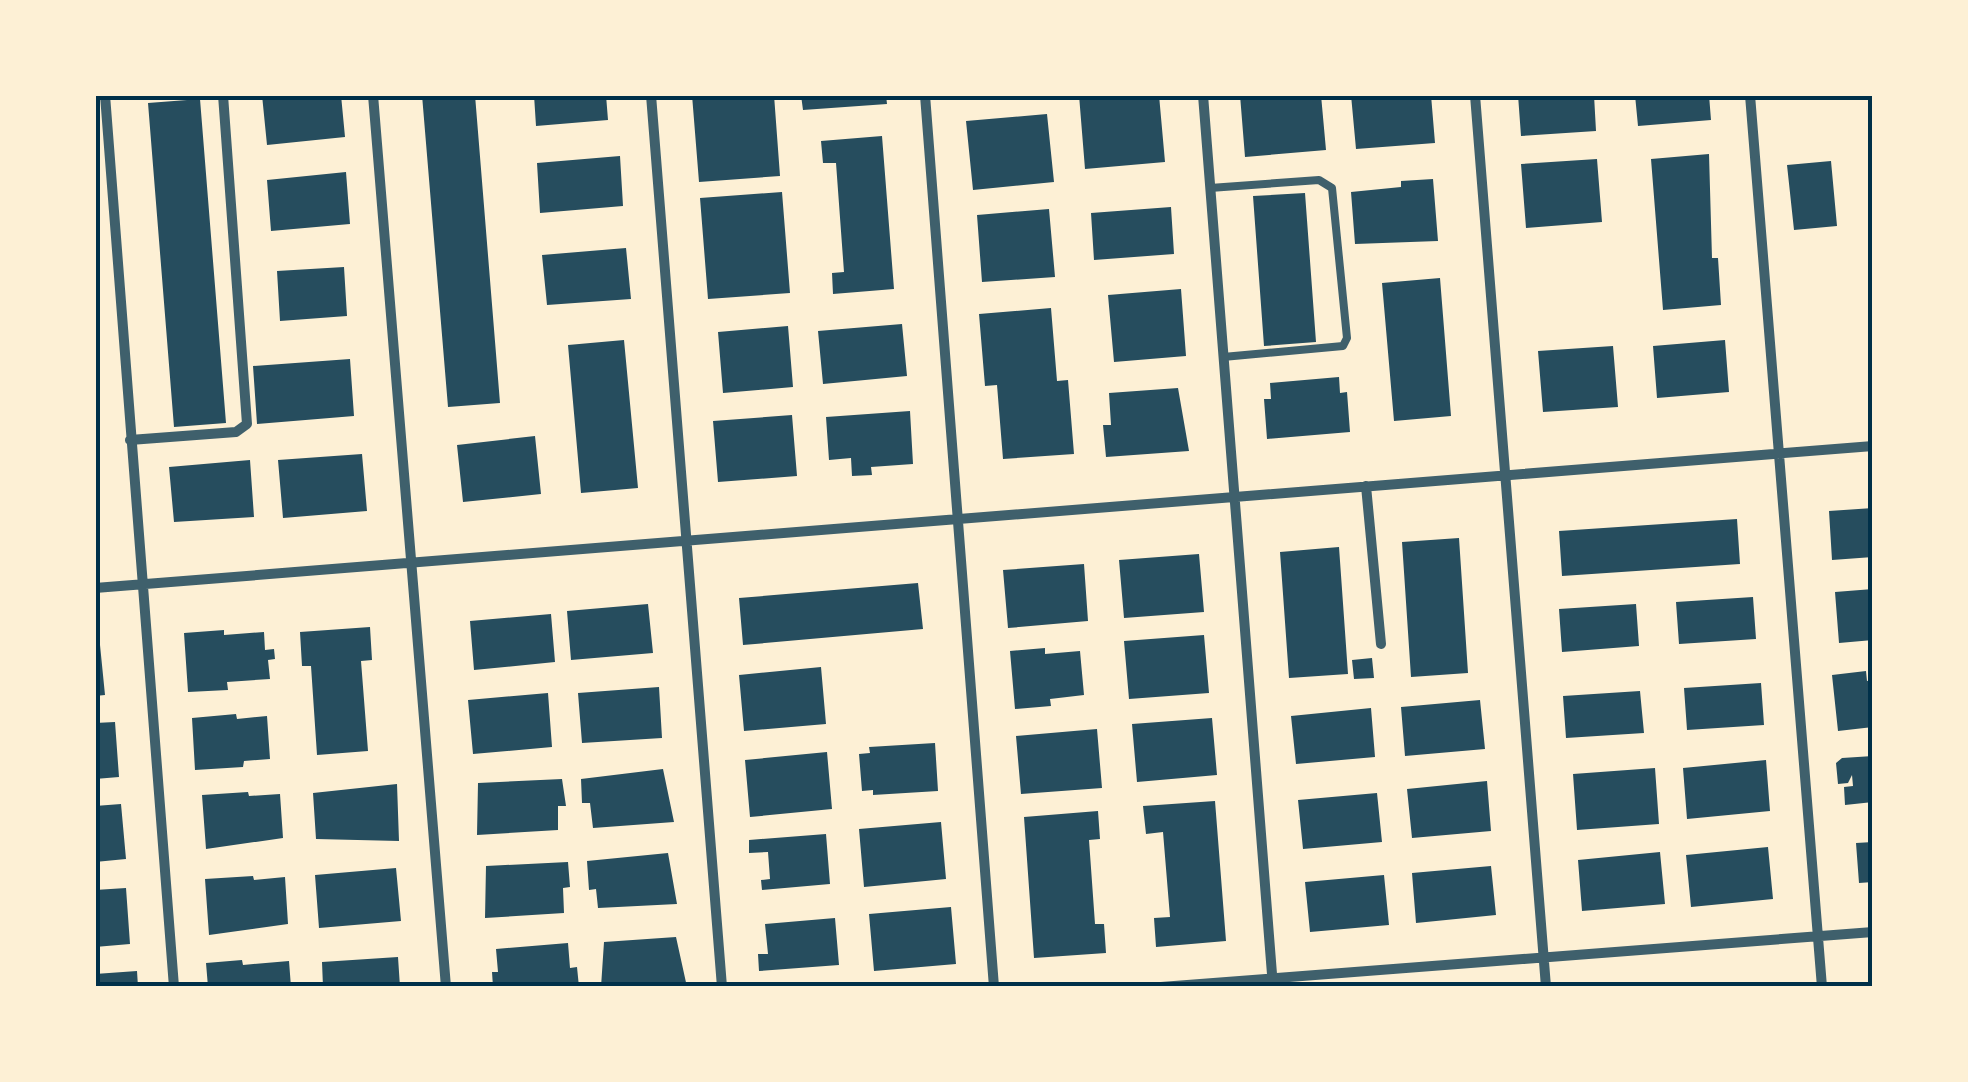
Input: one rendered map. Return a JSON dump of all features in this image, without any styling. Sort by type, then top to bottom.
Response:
[{"type":"street","points":[[105,95],[174,987]]},
{"type":"street","points":[[130,440],[236,432],[247,424],[223,95]]},
{"type":"street","points":[[372,95],[446,987]]},
{"type":"street","points":[[651,95],[683,541],[722,987]]},
{"type":"street","points":[[924,95],[994,987]]},
{"type":"street","points":[[1203,95],[1273,983]]},
{"type":"street","points":[[1474,95],[1546,987]]},
{"type":"street","points":[[1750,95],[1822,987]]},
{"type":"street","points":[[95,588],[1873,446]]},
{"type":"street","points":[[1366,486],[1381,644]]},
{"type":"street","points":[[1161,987],[1273,983],[1873,932]]},
{"type":"lane","points":[[1210,188],[1319,180],[1332,188],[1347,338],[1342,346],[1223,357]]},
{"type":"building","points":[[262,95],[341,95],[345,137],[267,145]]},
{"type":"building","points":[[422,95],[475,95],[500,403],[448,407]]},
{"type":"building","points":[[534,95],[606,95],[608,120],[536,126]]},
{"type":"building","points":[[692,95],[774,95],[780,176],[699,182]]},
{"type":"building","points":[[801,95],[886,95],[887,104],[803,110]]},
{"type":"building","points":[[1079,95],[1159,95],[1165,162],[1085,169]]},
{"type":"building","points":[[1240,95],[1321,95],[1326,150],[1245,157]]},
{"type":"building","points":[[1351,95],[1431,95],[1435,143],[1356,149]]},
{"type":"building","points":[[1518,95],[1594,95],[1596,131],[1521,136]]},
{"type":"building","points":[[1635,95],[1709,95],[1711,120],[1638,126]]},
{"type":"building","points":[[200,99],[226,423],[174,427],[148,103]]},
{"type":"building","points":[[1047,114],[1054,182],[973,190],[966,121]]},
{"type":"building","points":[[882,136],[894,289],[833,294],[832,273],[844,272],[836,163],[823,163],[821,141]]},
{"type":"building","points":[[1709,154],[1712,258],[1718,258],[1721,305],[1663,310],[1651,159]]},
{"type":"building","points":[[620,156],[623,206],[540,213],[537,163]]},
{"type":"building","points":[[1597,159],[1602,222],[1526,228],[1521,164]]},
{"type":"building","points":[[1831,161],[1837,226],[1794,230],[1787,165]]},
{"type":"building","points":[[346,172],[350,224],[271,231],[267,180]]},
{"type":"building","points":[[1433,179],[1438,241],[1355,244],[1351,192],[1401,187],[1401,181]]},
{"type":"building","points":[[782,192],[790,293],[708,299],[700,198]]},
{"type":"building","points":[[1305,193],[1316,342],[1264,346],[1253,196]]},
{"type":"building","points":[[1171,207],[1174,254],[1094,260],[1091,213]]},
{"type":"building","points":[[1049,209],[1055,277],[982,282],[977,215]]},
{"type":"building","points":[[626,248],[631,299],[547,305],[542,255]]},
{"type":"building","points":[[344,267],[347,316],[280,321],[277,271]]},
{"type":"building","points":[[1440,278],[1451,416],[1394,421],[1382,283]]},
{"type":"building","points":[[1181,289],[1186,356],[1114,362],[1108,295]]},
{"type":"building","points":[[1051,308],[1057,381],[1068,380],[1074,454],[1003,459],[997,385],[985,386],[979,314]]},
{"type":"building","points":[[902,324],[907,376],[823,384],[818,331]]},
{"type":"building","points":[[788,326],[793,387],[723,393],[718,332]]},
{"type":"building","points":[[624,340],[638,488],[581,493],[568,345]]},
{"type":"building","points":[[1725,340],[1729,392],[1657,398],[1653,346]]},
{"type":"building","points":[[1613,346],[1618,407],[1543,412],[1538,351]]},
{"type":"building","points":[[350,359],[354,416],[257,424],[253,366]]},
{"type":"building","points":[[1339,377],[1340,393],[1347,392],[1350,432],[1267,439],[1264,399],[1271,399],[1270,383]]},
{"type":"building","points":[[1178,388],[1189,451],[1106,457],[1103,425],[1111,425],[1109,393]]},
{"type":"building","points":[[910,411],[913,464],[871,467],[872,475],[852,476],[851,458],[829,460],[826,417]]},
{"type":"building","points":[[792,415],[797,476],[718,482],[713,421]]},
{"type":"building","points":[[535,436],[541,494],[463,502],[457,445]]},
{"type":"building","points":[[362,454],[367,511],[283,518],[278,460]]},
{"type":"building","points":[[250,460],[254,517],[174,522],[169,467]]},
{"type":"building","points":[[1873,508],[1873,557],[1832,560],[1829,511]]},
{"type":"building","points":[[1737,519],[1740,564],[1562,576],[1559,531]]},
{"type":"building","points":[[1459,538],[1468,673],[1411,677],[1402,542]]},
{"type":"building","points":[[1339,547],[1348,674],[1289,678],[1280,552]]},
{"type":"building","points":[[1199,554],[1204,612],[1124,618],[1119,560]]},
{"type":"building","points":[[1084,564],[1088,621],[1008,628],[1003,570]]},
{"type":"building","points":[[918,583],[923,629],[743,645],[739,598]]},
{"type":"building","points":[[1873,589],[1873,640],[1839,643],[1835,592]]},
{"type":"building","points":[[1753,597],[1756,639],[1679,644],[1676,602]]},
{"type":"building","points":[[648,604],[653,653],[571,660],[567,611]]},
{"type":"building","points":[[1636,604],[1639,646],[1562,652],[1559,609]]},
{"type":"building","points":[[551,614],[555,662],[474,670],[470,621]]},
{"type":"building","points":[[370,627],[372,660],[361,661],[368,751],[317,755],[311,666],[302,666],[300,632]]},
{"type":"building","points":[[224,630],[224,635],[264,632],[265,650],[274,649],[275,659],[268,660],[270,679],[227,682],[228,690],[188,692],[184,633]]},
{"type":"building","points":[[1204,635],[1209,693],[1129,699],[1124,641]]},
{"type":"building","points":[[100,645],[105,695],[95,696],[95,646]]},
{"type":"building","points":[[1045,648],[1045,654],[1080,651],[1084,695],[1050,699],[1051,706],[1015,709],[1010,651]]},
{"type":"building","points":[[1372,658],[1374,678],[1354,679],[1352,660]]},
{"type":"building","points":[[821,667],[826,724],[744,731],[739,675]]},
{"type":"building","points":[[1866,671],[1867,681],[1873,680],[1873,727],[1838,731],[1832,675]]},
{"type":"building","points":[[1761,683],[1764,725],[1687,730],[1684,688]]},
{"type":"building","points":[[659,687],[662,738],[582,743],[578,693]]},
{"type":"building","points":[[1640,691],[1644,733],[1566,738],[1563,696]]},
{"type":"building","points":[[548,693],[552,747],[473,754],[468,700]]},
{"type":"building","points":[[1480,700],[1485,749],[1405,756],[1401,707]]},
{"type":"building","points":[[1371,708],[1375,757],[1296,764],[1291,716]]},
{"type":"building","points":[[236,714],[237,719],[267,716],[270,759],[244,761],[243,767],[195,770],[192,718]]},
{"type":"building","points":[[1212,718],[1217,775],[1137,782],[1132,724]]},
{"type":"building","points":[[115,722],[119,777],[95,779],[95,723]]},
{"type":"building","points":[[1097,729],[1102,788],[1021,794],[1016,736]]},
{"type":"building","points":[[935,743],[938,791],[873,795],[873,790],[862,791],[859,754],[870,753],[869,747]]},
{"type":"building","points":[[827,752],[832,809],[750,817],[745,760]]},
{"type":"building","points":[[1873,756],[1873,802],[1845,805],[1844,787],[1853,786],[1852,775],[1848,783],[1838,784],[1836,763],[1842,758]]},
{"type":"building","points":[[1766,760],[1770,811],[1687,819],[1683,768]]},
{"type":"building","points":[[1655,768],[1659,824],[1577,830],[1573,774]]},
{"type":"building","points":[[663,769],[674,822],[593,828],[590,803],[582,803],[581,779]]},
{"type":"building","points":[[562,779],[566,806],[558,806],[558,830],[477,835],[478,783]]},
{"type":"building","points":[[1487,781],[1491,831],[1412,838],[1407,789]]},
{"type":"building","points":[[397,784],[399,841],[316,839],[313,793]]},
{"type":"building","points":[[248,792],[249,796],[280,794],[283,838],[206,849],[202,795]]},
{"type":"building","points":[[1377,793],[1382,842],[1303,849],[1298,800]]},
{"type":"building","points":[[1215,801],[1226,941],[1156,947],[1154,918],[1170,917],[1163,832],[1146,834],[1143,806]]},
{"type":"building","points":[[121,804],[126,859],[95,862],[95,806]]},
{"type":"building","points":[[1098,811],[1100,839],[1089,840],[1095,924],[1104,924],[1106,953],[1034,958],[1024,817]]},
{"type":"building","points":[[941,822],[946,879],[864,887],[859,829]]},
{"type":"building","points":[[826,834],[830,884],[762,890],[761,880],[770,879],[768,852],[749,853],[749,840]]},
{"type":"building","points":[[1873,842],[1873,882],[1859,883],[1856,843]]},
{"type":"building","points":[[1768,847],[1773,899],[1691,907],[1686,855]]},
{"type":"building","points":[[1660,852],[1665,904],[1582,911],[1578,860]]},
{"type":"building","points":[[668,853],[677,904],[598,908],[596,889],[589,890],[587,861]]},
{"type":"building","points":[[568,862],[570,887],[563,888],[564,913],[485,918],[486,866]]},
{"type":"building","points":[[1491,866],[1496,915],[1416,923],[1412,873]]},
{"type":"building","points":[[396,868],[401,921],[319,928],[315,875]]},
{"type":"building","points":[[1384,875],[1389,925],[1310,932],[1305,882]]},
{"type":"building","points":[[253,876],[254,880],[285,877],[288,924],[209,935],[205,879]]},
{"type":"building","points":[[126,888],[130,944],[95,947],[95,890]]},
{"type":"building","points":[[951,907],[956,964],[874,971],[869,914]]},
{"type":"building","points":[[835,918],[839,965],[759,971],[758,954],[768,954],[765,924]]},
{"type":"building","points":[[676,937],[687,987],[601,987],[604,942]]},
{"type":"building","points":[[568,943],[570,968],[577,967],[579,987],[493,987],[492,972],[498,972],[496,949]]},
{"type":"building","points":[[398,957],[400,987],[323,987],[322,962]]},
{"type":"building","points":[[242,960],[243,965],[289,961],[291,987],[208,987],[206,963]]},
{"type":"building","points":[[137,971],[138,987],[95,987],[95,974]]}]
